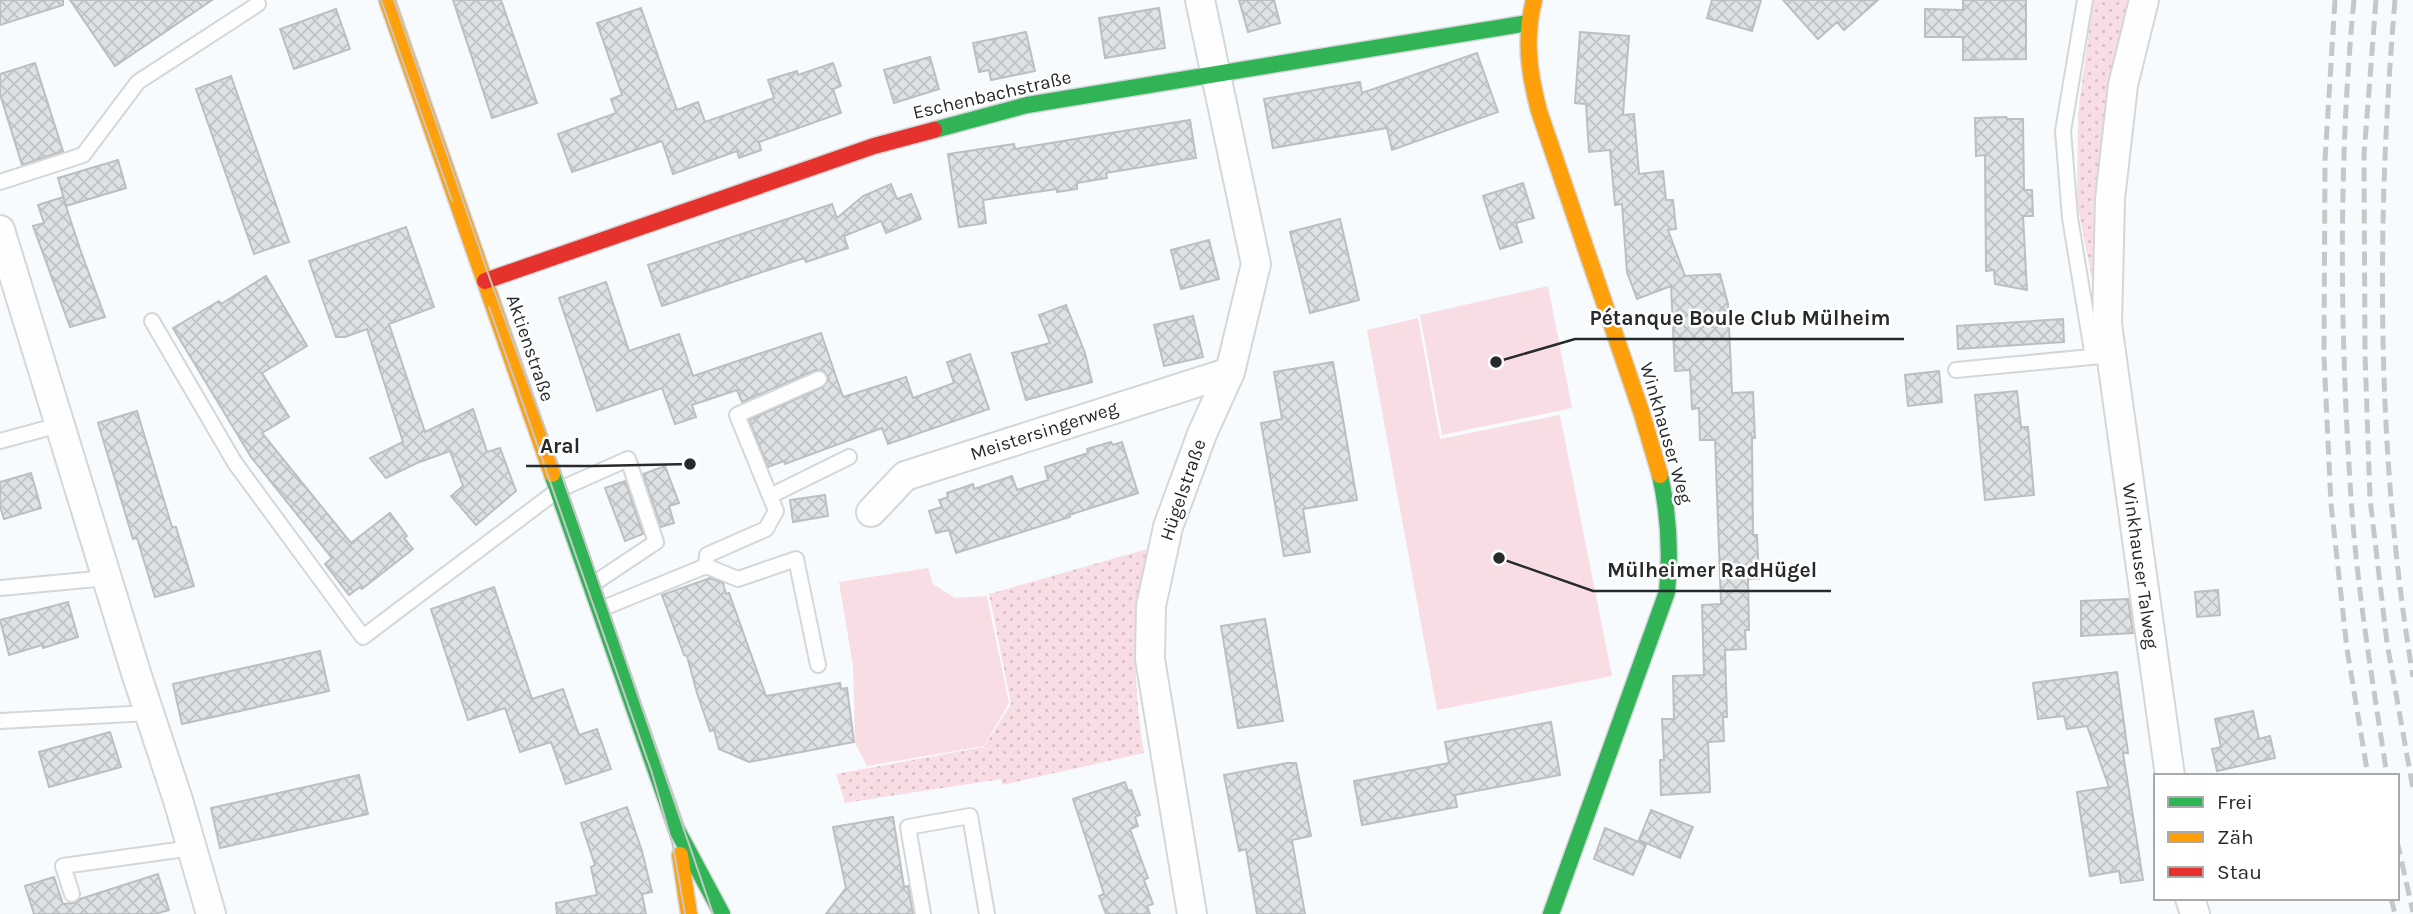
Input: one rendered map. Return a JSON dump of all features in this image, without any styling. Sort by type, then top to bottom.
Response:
[{"type":"street","name":"Aktienstraße","points":[[387,0],[676,828],[722,914]]},
{"type":"street","name":"Hügelstraße","points":[[1192,914],[1150,659],[1152,606],[1168,527],[1202,434],[1230,372],[1256,264],[1200,0]]},
{"type":"street","name":"Winkhauser Weg","points":[[1534,0],[1528,23],[1528,44],[1541,119],[1653,447],[1672,538],[1667,592],[1551,914]]},
{"type":"street","name":"Winkhauser Talweg","points":[[2144,0],[2123,85],[2110,199],[2107,324],[2101,356],[2170,774]]},
{"type":"street","name":"Eschenbachstraße","points":[[485,281],[874,146],[1027,105],[1528,23]]},
{"type":"street","points":[[0,230],[211,914]]},
{"type":"street","name":"Meistersingerweg","points":[[871,512],[905,476],[1230,372]]},
{"type":"street","name":"Aktienstraße","points":[[676,828],[689,914]]},
{"type":"lane","name":"Winkhauser Talweg","points":[[2085,0],[2063,131],[2070,218],[2101,356]]},
{"type":"lane","points":[[0,182],[83,155],[138,82],[257,4]]},
{"type":"lane","points":[[152,321],[235,463],[363,637],[558,490],[628,459],[656,542],[592,585]]},
{"type":"lane","points":[[1956,370],[2101,356]]},
{"type":"lane","points":[[706,566],[707,555],[766,529],[776,511],[737,415],[819,379]]},
{"type":"lane","points":[[0,441],[59,425]]},
{"type":"lane","points":[[770,496],[849,457]]},
{"type":"lane","points":[[600,609],[706,566],[738,579],[796,559],[818,664]]},
{"type":"lane","points":[[0,588],[107,578]]},
{"type":"lane","points":[[0,721],[149,713]]},
{"type":"lane","points":[[923,914],[908,827],[970,816],[987,914]]},
{"type":"lane","points":[[72,894],[63,866],[192,848]]},
{"type":"shaded area","points":[[2093,0],[2130,0],[2098,310],[2077,202],[2078,114]]},
{"type":"shaded area","points":[[1548,286],[1572,408],[1442,435],[1420,315]]},
{"type":"shaded area","points":[[1418,318],[1440,439],[1560,415],[1612,676],[1437,710],[1367,330]]},
{"type":"shaded area","points":[[1147,549],[1139,601],[1136,651],[1137,701],[1144,753],[1002,785],[1001,779],[845,803],[836,774],[984,747],[1011,704],[989,594]]},
{"type":"shaded area","points":[[928,568],[933,584],[955,598],[987,596],[1009,703],[984,746],[867,766],[855,743],[853,666],[839,582]]},
{"type":"building","points":[[0,0],[63,0],[63,5],[0,25]]},
{"type":"building","points":[[70,0],[212,0],[115,66]]},
{"type":"building","points":[[453,0],[501,0],[537,103],[492,118]]},
{"type":"building","points":[[1239,0],[1274,0],[1280,23],[1248,32]]},
{"type":"building","points":[[1712,0],[1761,0],[1752,31],[1707,18]]},
{"type":"building","points":[[1783,0],[1878,0],[1844,30],[1837,22],[1818,39]]},
{"type":"building","points":[[1963,0],[2026,0],[2026,59],[1963,60],[1963,37],[1925,37],[1925,9],[1963,10]]},
{"type":"building","points":[[641,8],[677,110],[698,102],[705,122],[774,98],[768,80],[797,71],[798,75],[833,63],[841,86],[833,89],[841,113],[759,142],[761,150],[739,158],[737,151],[673,174],[662,141],[572,172],[558,134],[616,113],[611,99],[622,95],[597,23]]},
{"type":"building","points":[[1159,8],[1165,48],[1105,58],[1099,18]]},
{"type":"building","points":[[336,9],[350,49],[294,69],[280,29]]},
{"type":"building","points":[[1026,32],[1035,71],[991,80],[989,70],[979,72],[973,43]]},
{"type":"building","points":[[1580,32],[1629,36],[1623,115],[1634,114],[1639,174],[1663,171],[1666,200],[1673,200],[1676,229],[1668,230],[1685,276],[1720,274],[1728,304],[1732,393],[1753,392],[1753,535],[1757,535],[1759,579],[1748,579],[1749,630],[1745,630],[1746,649],[1725,650],[1727,717],[1723,717],[1724,741],[1708,742],[1710,792],[1661,795],[1660,760],[1664,760],[1662,719],[1674,719],[1673,676],[1704,675],[1702,605],[1721,604],[1715,440],[1700,440],[1699,408],[1692,409],[1690,370],[1675,371],[1671,286],[1637,299],[1627,272],[1622,204],[1615,205],[1610,150],[1589,152],[1586,104],[1575,103]]},
{"type":"building","points":[[1477,53],[1498,112],[1392,150],[1387,128],[1273,148],[1264,99],[1360,82],[1362,93]]},
{"type":"building","points":[[930,57],[939,89],[894,103],[884,70]]},
{"type":"building","points":[[35,63],[63,151],[22,165],[0,94],[0,74]]},
{"type":"building","points":[[231,76],[289,242],[254,254],[196,89]]},
{"type":"building","points":[[1975,118],[2023,119],[2024,190],[2032,190],[2033,216],[2023,216],[2027,290],[1995,284],[1994,270],[1986,271],[1985,155],[1976,156]]},
{"type":"building","points":[[1190,120],[1196,158],[1106,173],[1107,178],[1077,183],[1077,189],[1057,192],[1057,189],[983,200],[986,223],[959,227],[948,154],[1014,144],[1015,149]]},
{"type":"building","points":[[118,160],[126,188],[66,206],[58,178]]},
{"type":"building","points":[[1523,183],[1534,218],[1516,223],[1522,242],[1500,249],[1483,196]]},
{"type":"building","points":[[891,184],[897,199],[911,194],[921,219],[886,233],[881,221],[844,236],[848,248],[806,262],[804,258],[662,306],[648,265],[832,204],[837,218],[863,196]]},
{"type":"building","points":[[63,197],[105,317],[70,327],[33,226],[44,223],[38,205]]},
{"type":"building","points":[[1340,219],[1359,300],[1310,313],[1290,232]]},
{"type":"building","points":[[406,227],[434,307],[389,324],[425,432],[473,409],[487,452],[500,448],[516,491],[476,525],[451,496],[463,486],[450,451],[386,478],[370,458],[403,442],[367,329],[345,337],[336,337],[309,261]]},
{"type":"building","points":[[1209,240],[1219,279],[1181,289],[1171,250]]},
{"type":"building","points":[[266,276],[307,346],[262,373],[289,417],[262,433],[351,543],[390,513],[413,549],[362,589],[360,587],[349,595],[325,564],[332,558],[251,457],[173,328],[219,301],[221,304]]},
{"type":"building","points":[[606,282],[629,351],[679,334],[693,376],[821,333],[843,397],[906,377],[913,398],[954,383],[947,362],[970,354],[989,409],[888,444],[882,428],[785,464],[784,461],[768,467],[749,420],[823,387],[829,379],[824,371],[815,370],[742,402],[737,390],[692,405],[696,417],[675,424],[662,388],[597,411],[559,298]]},
{"type":"building","points":[[1066,305],[1085,353],[1092,382],[1026,400],[1012,353],[1050,343],[1039,315]]},
{"type":"building","points":[[1193,316],[1203,357],[1164,366],[1154,325]]},
{"type":"building","points":[[2063,319],[2064,342],[1958,349],[1957,326]]},
{"type":"building","points":[[1333,362],[1357,500],[1303,509],[1310,552],[1284,556],[1261,423],[1282,419],[1274,372]]},
{"type":"building","points":[[1939,371],[1942,402],[1908,406],[1905,375]]},
{"type":"building","points":[[2017,391],[2021,427],[2028,427],[2034,495],[1985,500],[1975,395]]},
{"type":"building","points":[[137,411],[172,527],[176,527],[194,586],[155,597],[137,538],[133,539],[98,423]]},
{"type":"building","points":[[1111,442],[1113,445],[1122,442],[1138,493],[956,553],[949,530],[936,533],[929,511],[942,507],[939,500],[948,497],[947,493],[973,484],[974,489],[1012,476],[1017,490],[1048,480],[1045,467],[1088,453],[1087,449]]},
{"type":"building","points":[[665,466],[679,503],[669,506],[674,523],[661,527],[643,474]]},
{"type":"building","points":[[31,473],[41,508],[4,519],[0,506],[0,482]]},
{"type":"building","points":[[625,481],[643,534],[625,541],[605,488]]},
{"type":"building","points":[[825,495],[828,516],[793,522],[790,500]]},
{"type":"building","points":[[710,578],[723,583],[726,594],[729,593],[766,696],[840,683],[841,689],[847,688],[854,742],[749,762],[719,749],[714,730],[710,731],[687,656],[684,655],[662,595]]},
{"type":"building","points":[[494,587],[532,699],[563,689],[579,735],[597,729],[611,769],[566,784],[551,742],[520,752],[505,708],[468,720],[431,609]]},
{"type":"building","points":[[2218,590],[2220,615],[2197,617],[2195,592]]},
{"type":"building","points":[[2128,599],[2133,633],[2081,636],[2081,601]]},
{"type":"building","points":[[68,602],[78,637],[9,655],[0,620]]},
{"type":"building","points":[[1265,619],[1283,721],[1238,728],[1221,626]]},
{"type":"building","points":[[320,651],[329,691],[182,724],[173,684]]},
{"type":"building","points":[[2117,672],[2128,753],[2123,753],[2143,880],[2121,883],[2119,871],[2090,876],[2077,792],[2109,787],[2087,726],[2067,729],[2064,716],[2038,719],[2033,683]]},
{"type":"building","points":[[2253,711],[2259,739],[2270,736],[2275,758],[2217,771],[2212,749],[2221,747],[2215,719]]},
{"type":"building","points":[[1551,722],[1560,775],[1455,795],[1457,807],[1362,825],[1354,781],[1449,763],[1445,742]]},
{"type":"building","points":[[110,732],[121,767],[49,787],[39,752]]},
{"type":"building","points":[[1296,763],[1311,836],[1292,840],[1305,914],[1257,914],[1246,849],[1239,851],[1224,775]]},
{"type":"building","points":[[359,775],[368,814],[220,848],[211,808]]},
{"type":"building","points":[[1125,782],[1128,791],[1131,790],[1140,815],[1135,817],[1138,826],[1130,829],[1148,878],[1144,880],[1153,904],[1147,906],[1150,914],[1106,914],[1099,896],[1104,894],[1073,799]]},
{"type":"building","points":[[627,807],[652,892],[642,894],[646,914],[557,914],[556,903],[597,895],[591,867],[595,865],[581,823]]},
{"type":"building","points":[[1651,810],[1693,827],[1680,858],[1639,840]]},
{"type":"building","points":[[893,817],[904,887],[908,886],[913,914],[826,914],[846,888],[833,827]]},
{"type":"building","points":[[1605,828],[1646,845],[1633,875],[1594,859]]},
{"type":"building","points":[[158,874],[169,910],[155,914],[34,914],[25,886],[54,877],[63,904],[74,903]]},
{"type":"tram line","points":[[381,0],[452,201]]},
{"type":"tram line","points":[[394,0],[490,279],[566,486],[713,914]]},
{"type":"tram line","points":[[489,307],[652,773],[673,846],[685,914]]},
{"type":"railway","points":[[2335,0],[2325,160],[2324,357],[2331,504],[2347,649],[2368,774]]},
{"type":"railway","points":[[2354,0],[2343,186],[2345,374],[2357,567],[2387,774]]},
{"type":"railway","points":[[2376,0],[2364,155],[2365,354],[2370,499],[2387,643],[2413,789]]},
{"type":"railway","points":[[2395,0],[2385,169],[2383,339],[2392,509],[2413,677]]},
{"type":"railway","points":[[2399,850],[2413,912]]},
{"type":"railway","points":[[2392,900],[2395,914]]},
{"type":"traffic: fast","points":[[934,130],[1027,105],[1528,23]]},
{"type":"traffic: fast","points":[[552,474],[676,828],[722,914]]},
{"type":"traffic: fast","points":[[1551,914],[1667,592],[1668,534],[1660,475]]},
{"type":"traffic: slow","points":[[387,0],[552,474]]},
{"type":"traffic: slow","points":[[1534,0],[1529,28],[1529,56],[1539,111],[1642,414],[1660,475]]},
{"type":"traffic: slow","points":[[680,855],[689,914]]},
{"type":"traffic: jam","points":[[485,281],[874,146],[934,130]]},
{"type":"place","name":"Pétanque Boule Club Mülheim","points":[[1496,362]]},
{"type":"place","name":"Aral","points":[[690,464]]},
{"type":"place","name":"Mülheimer RadHügel","points":[[1499,558]]}]
